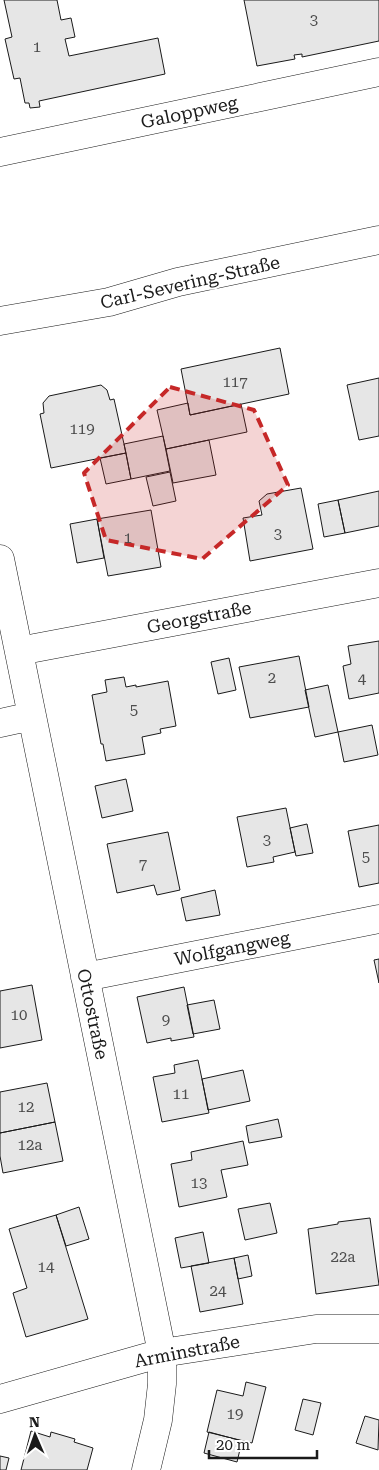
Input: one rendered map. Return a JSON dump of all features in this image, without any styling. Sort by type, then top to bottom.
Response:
[{"type":"street","name":"Galoppweg","points":[[0,152],[379,72]]},
{"type":"street","name":"Carl-Severing-Straße","points":[[0,321],[109,302],[178,282],[379,240]]},
{"type":"street","name":"Ottostraße","points":[[0,558],[162,1353],[162,1384],[158,1420],[146,1470]]},
{"type":"street","name":"Georgstraße","points":[[19,650],[379,583]]},
{"type":"street","points":[[0,723],[32,716]]},
{"type":"street","name":"Wolfgangweg","points":[[85,977],[379,919]]},
{"type":"street","name":"Arminstraße","points":[[0,1398],[162,1353],[316,1329],[379,1329]]},
{"type":"highlighted area","points":[[170,387],[254,410],[288,485],[202,559],[106,540],[84,473]]},
{"type":"building","points":[[4,0],[57,0],[61,20],[71,18],[75,37],[65,39],[69,56],[158,38],[165,74],[39,101],[40,107],[30,108],[29,103],[25,103],[20,78],[14,79],[5,39],[12,37]]},
{"type":"building","points":[[244,0],[379,0],[379,41],[302,57],[302,54],[294,55],[295,59],[257,66]]},
{"type":"building","points":[[280,348],[289,394],[190,415],[181,369]]},
{"type":"building","points":[[379,378],[379,436],[359,440],[347,385]]},
{"type":"building","points":[[101,385],[107,390],[110,400],[114,399],[126,453],[51,468],[40,414],[44,413],[43,403],[49,396]]},
{"type":"building","points":[[188,403],[190,415],[241,404],[247,432],[166,449],[157,410]]},
{"type":"building","points":[[163,436],[170,471],[131,479],[124,444]]},
{"type":"building","points":[[209,440],[216,475],[173,483],[166,449]]},
{"type":"building","points":[[126,453],[131,479],[106,484],[100,458]]},
{"type":"building","points":[[170,472],[176,501],[153,506],[146,477]]},
{"type":"building","points":[[301,488],[313,549],[250,561],[243,518],[262,515],[259,501],[267,494]]},
{"type":"building","points":[[379,491],[379,526],[345,533],[338,500]]},
{"type":"building","points":[[338,500],[345,533],[324,537],[318,504]]},
{"type":"building","points":[[151,510],[161,567],[108,576],[97,519]]},
{"type":"building","points":[[97,519],[104,558],[77,563],[70,524]]},
{"type":"building","points":[[379,641],[379,693],[349,699],[343,666],[351,664],[348,646]]},
{"type":"building","points":[[299,656],[309,707],[250,718],[239,667]]},
{"type":"building","points":[[229,658],[236,690],[218,694],[211,662]]},
{"type":"building","points":[[124,677],[126,687],[168,681],[176,726],[160,729],[161,733],[142,737],[145,754],[106,761],[92,695],[107,692],[105,680]]},
{"type":"building","points":[[328,685],[338,732],[315,737],[305,690]]},
{"type":"building","points":[[372,725],[378,755],[344,762],[338,732]]},
{"type":"building","points":[[126,779],[133,811],[102,818],[95,786]]},
{"type":"building","points":[[286,808],[295,852],[273,857],[274,862],[247,867],[237,817]]},
{"type":"building","points":[[307,824],[313,853],[296,856],[290,828]]},
{"type":"building","points":[[379,825],[379,883],[359,887],[348,831]]},
{"type":"building","points":[[168,832],[180,890],[157,895],[154,885],[117,893],[107,844]]},
{"type":"building","points":[[215,890],[220,915],[186,921],[181,898]]},
{"type":"building","points":[[379,959],[379,983],[374,960]]},
{"type":"building","points":[[32,985],[42,1040],[0,1048],[0,991]]},
{"type":"building","points":[[184,987],[194,1037],[171,1041],[171,1038],[147,1043],[137,997]]},
{"type":"building","points":[[214,1000],[220,1029],[193,1034],[187,1005]]},
{"type":"building","points":[[198,1060],[209,1113],[162,1122],[153,1077],[175,1073],[174,1065]]},
{"type":"building","points":[[243,1070],[250,1101],[208,1110],[202,1079]]},
{"type":"building","points":[[47,1083],[55,1122],[0,1133],[0,1092]]},
{"type":"building","points":[[278,1119],[282,1137],[249,1143],[246,1126]]},
{"type":"building","points":[[55,1122],[63,1161],[3,1173],[0,1156],[0,1133]]},
{"type":"building","points":[[243,1141],[248,1165],[221,1170],[227,1197],[179,1207],[171,1164],[192,1160],[191,1152]]},
{"type":"building","points":[[270,1203],[277,1233],[245,1240],[238,1209]]},
{"type":"building","points":[[79,1207],[89,1239],[66,1246],[56,1215]]},
{"type":"building","points":[[56,1215],[88,1319],[26,1337],[13,1293],[27,1288],[9,1229]]},
{"type":"building","points":[[370,1218],[379,1285],[316,1294],[308,1229],[338,1224],[338,1222]]},
{"type":"building","points":[[203,1232],[209,1263],[181,1268],[175,1238]]},
{"type":"building","points":[[248,1255],[252,1276],[238,1279],[234,1258]]},
{"type":"building","points":[[234,1258],[243,1304],[200,1312],[191,1266]]},
{"type":"building","points":[[246,1382],[266,1387],[252,1443],[207,1432],[217,1390],[243,1396]]},
{"type":"building","points":[[303,1399],[321,1403],[313,1435],[295,1430]]},
{"type":"building","points":[[365,1416],[379,1420],[378,1450],[356,1443]]},
{"type":"building","points":[[31,1431],[50,1437],[51,1432],[75,1439],[74,1442],[93,1448],[87,1470],[21,1470]]},
{"type":"building","points":[[209,1432],[242,1441],[237,1462],[204,1453]]},
{"type":"building","points":[[0,1456],[9,1458],[6,1470],[0,1470]]}]
